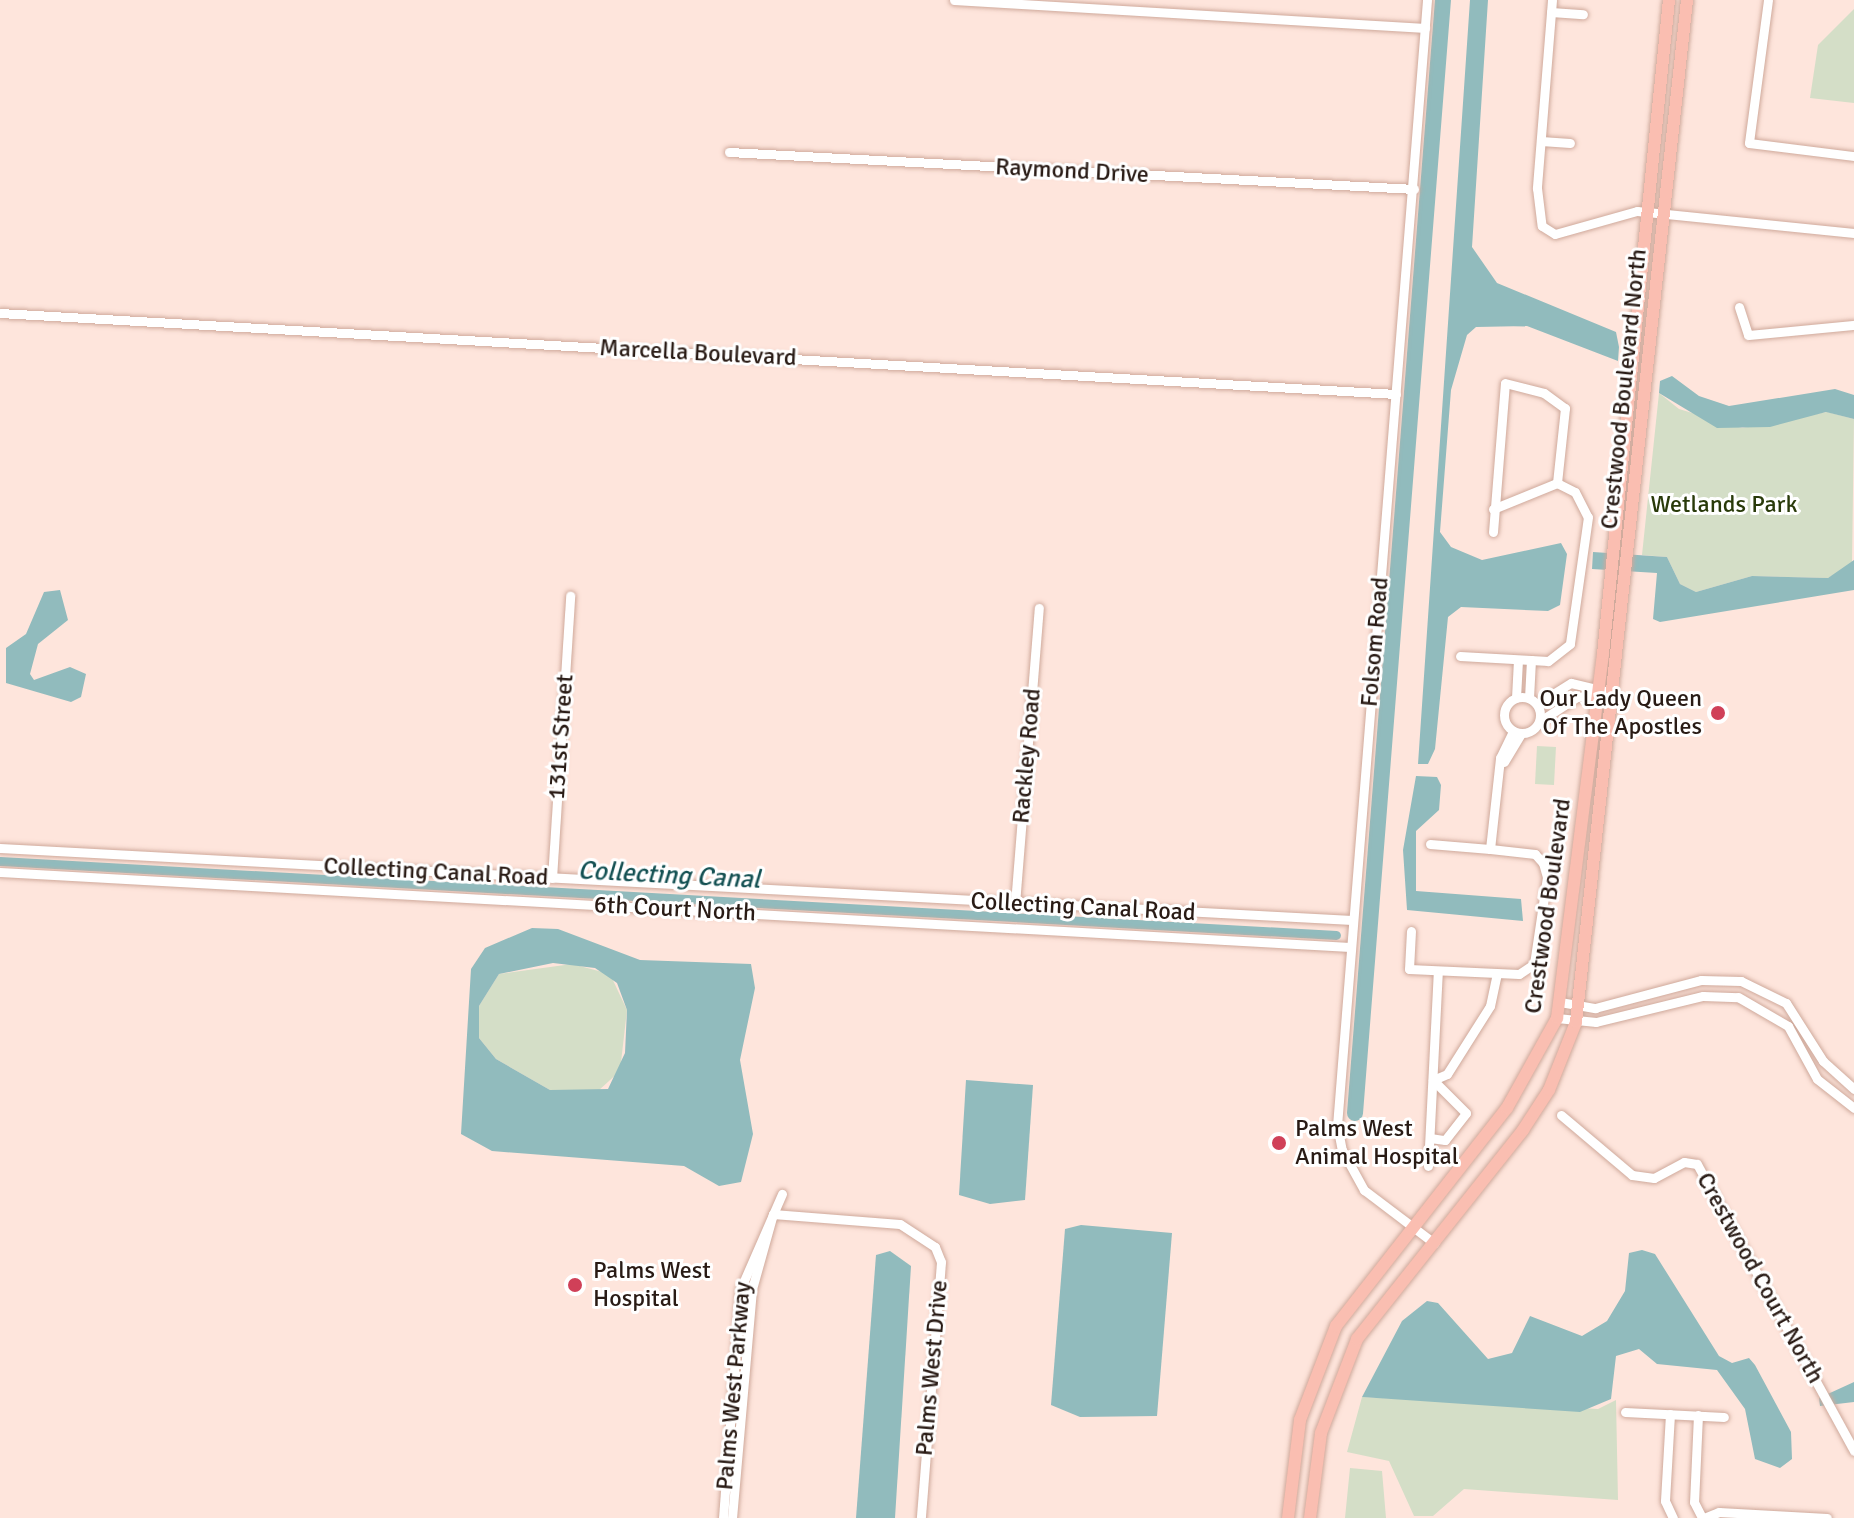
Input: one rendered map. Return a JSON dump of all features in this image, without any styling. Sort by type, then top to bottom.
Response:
[{"type":"main road","name":"Crestwood Boulevard North","points":[[1603,654],[1669,0]]},
{"type":"main road","name":"Crestwood Boulevard North","points":[[1606,783],[1687,0]]},
{"type":"main road","name":"Crestwood Boulevard","points":[[1288,1518],[1300,1420],[1321,1358],[1352,1302],[1507,1108],[1557,1018],[1603,654]]},
{"type":"main road","name":"Crestwood Boulevard","points":[[1310,1518],[1315,1458],[1342,1372],[1373,1316],[1434,1243],[1549,1090],[1580,1006],[1606,783]]},
{"type":"street","points":[[954,0],[1425,28]]},
{"type":"street","name":"Folsom Road","points":[[1427,0],[1414,189],[1337,1092],[1342,1150],[1364,1190],[1434,1243]]},
{"type":"street","points":[[1552,0],[1541,141],[1542,226],[1555,234],[1649,212],[1854,233]]},
{"type":"street","points":[[1768,0],[1749,143],[1854,156]]},
{"type":"street","points":[[1551,12],[1583,14]]},
{"type":"street","points":[[1541,141],[1570,143]]},
{"type":"street","name":"Raymond Drive","points":[[729,152],[1414,189]]},
{"type":"street","points":[[1739,307],[1748,335],[1854,325]]},
{"type":"street","name":"Marcella Boulevard","points":[[0,313],[1396,394]]},
{"type":"street","points":[[1493,532],[1505,383],[1544,393],[1565,408],[1557,483]]},
{"type":"street","points":[[1493,509],[1557,483]]},
{"type":"street","points":[[1460,656],[1524,660],[1560,655],[1579,614],[1587,505],[1557,483]]},
{"type":"street","name":"131st Street","points":[[552,878],[570,596]]},
{"type":"street","name":"Rackley Road","points":[[1015,904],[1039,608]]},
{"type":"street","points":[[1524,660],[1526,699],[1540,721]]},
{"type":"street","points":[[1490,849],[1500,769],[1514,730],[1505,709],[1571,683],[1613,693]]},
{"type":"street","points":[[1514,730],[1540,721],[1577,697],[1599,692]]},
{"type":"street","points":[[1411,931],[1409,969],[1519,974],[1534,964],[1547,877],[1535,854],[1430,844]]},
{"type":"street","name":"Collecting Canal Road","points":[[0,848],[1352,920]]},
{"type":"street","name":"6th Court North","points":[[0,872],[1350,947]]},
{"type":"street","points":[[1428,1166],[1438,971]]},
{"type":"street","points":[[1433,1080],[1447,1074],[1490,1006],[1497,974]]},
{"type":"street","points":[[1560,1002],[1580,1006],[1701,980],[1741,981],[1786,1003],[1823,1061],[1854,1089]]},
{"type":"street","points":[[1557,1018],[1576,1022],[1703,996],[1738,997],[1788,1026],[1817,1079],[1854,1108]]},
{"type":"street","points":[[1430,1138],[1445,1140],[1466,1113],[1433,1080]]},
{"type":"street","name":"Crestwood Court North","points":[[1561,1115],[1632,1175],[1654,1178],[1684,1162],[1697,1164],[1836,1413],[1854,1451]]},
{"type":"street","name":"Palms West Parkway","points":[[723,1518],[740,1290],[782,1194]]},
{"type":"street","name":"Palms West Parkway","points":[[732,1518],[752,1289],[773,1214]]},
{"type":"street","name":"Palms West Drive","points":[[773,1214],[900,1224],[935,1247],[941,1262],[921,1518]]},
{"type":"street","points":[[1625,1412],[1724,1417]]},
{"type":"street","points":[[1670,1414],[1665,1505],[1673,1518]]},
{"type":"street","points":[[1698,1415],[1694,1502],[1703,1518],[1719,1512],[1827,1518]]},
{"type":"green space","points":[[1854,9],[1854,103],[1810,98],[1818,45]]},
{"type":"green space","name":"Wetlands Park","points":[[1659,393],[1679,409],[1742,428],[1827,412],[1854,419],[1852,564],[1828,578],[1752,576],[1696,592],[1680,584],[1667,557],[1642,555]]},
{"type":"green space","points":[[1537,746],[1556,747],[1554,785],[1535,784]]},
{"type":"green space","points":[[572,964],[610,974],[627,1010],[620,1071],[598,1091],[550,1090],[496,1059],[479,1038],[479,1006],[499,974]]},
{"type":"green space","points":[[1362,1397],[1598,1409],[1616,1400],[1618,1500],[1464,1489],[1433,1516],[1414,1516],[1389,1461],[1347,1452]]},
{"type":"green space","points":[[1350,1468],[1382,1471],[1386,1518],[1345,1518]]},
{"type":"water","points":[[1470,0],[1488,0],[1472,247],[1497,283],[1616,332],[1619,347],[1618,361],[1527,326],[1476,327],[1467,335],[1451,390],[1440,532],[1451,547],[1482,560],[1561,543],[1567,554],[1560,605],[1548,611],[1461,607],[1448,617],[1435,749],[1428,764],[1418,764]]},
{"type":"water","points":[[1672,376],[1699,396],[1729,406],[1835,389],[1854,395],[1854,419],[1826,412],[1770,427],[1717,428],[1659,393],[1660,381]]},
{"type":"water","points":[[1593,552],[1667,557],[1680,584],[1696,592],[1752,576],[1828,578],[1854,560],[1854,590],[1660,622],[1653,619],[1657,573],[1592,569]]},
{"type":"water","points":[[60,590],[68,620],[38,644],[30,674],[34,680],[70,667],[86,674],[81,697],[71,702],[6,683],[6,648],[26,634],[44,592]]},
{"type":"water","points":[[1416,776],[1437,777],[1441,785],[1439,810],[1416,831],[1416,891],[1521,899],[1523,921],[1407,910],[1403,850]]},
{"type":"water","points":[[532,928],[558,929],[640,960],[751,964],[755,988],[740,1060],[753,1134],[741,1182],[719,1186],[684,1166],[492,1151],[461,1134],[471,969],[485,948]],"holes":[[[553,963],[595,968],[617,983],[627,1010],[625,1053],[608,1089],[550,1090],[496,1059],[479,1038],[479,1006],[499,974]]]},
{"type":"water","points":[[966,1080],[1033,1085],[1025,1200],[990,1204],[959,1195]]},
{"type":"water","points":[[1081,1225],[1172,1233],[1157,1416],[1080,1417],[1051,1405],[1065,1229]]},
{"type":"water","points":[[1642,1250],[1655,1254],[1719,1356],[1732,1363],[1749,1358],[1755,1365],[1791,1432],[1792,1459],[1780,1468],[1755,1459],[1745,1409],[1717,1370],[1657,1364],[1639,1349],[1616,1356],[1611,1399],[1580,1412],[1362,1397],[1402,1321],[1427,1301],[1438,1303],[1488,1359],[1512,1353],[1530,1316],[1582,1336],[1607,1321],[1625,1291],[1629,1253]]},
{"type":"water","points":[[890,1251],[911,1266],[895,1518],[856,1518],[876,1255]]},
{"type":"water","points":[[1854,1382],[1854,1402],[1820,1406],[1819,1398]]},
{"type":"waterway","points":[[1355,1113],[1443,0]]},
{"type":"waterway","name":"Collecting Canal","points":[[0,861],[1336,935]]},
{"type":"place","name":"Our Lady Queen Of The Apostles","points":[[1718,713]]},
{"type":"place","name":"Palms West Animal Hospital","points":[[1279,1143]]},
{"type":"place","name":"Palms West Hospital","points":[[575,1285]]}]
